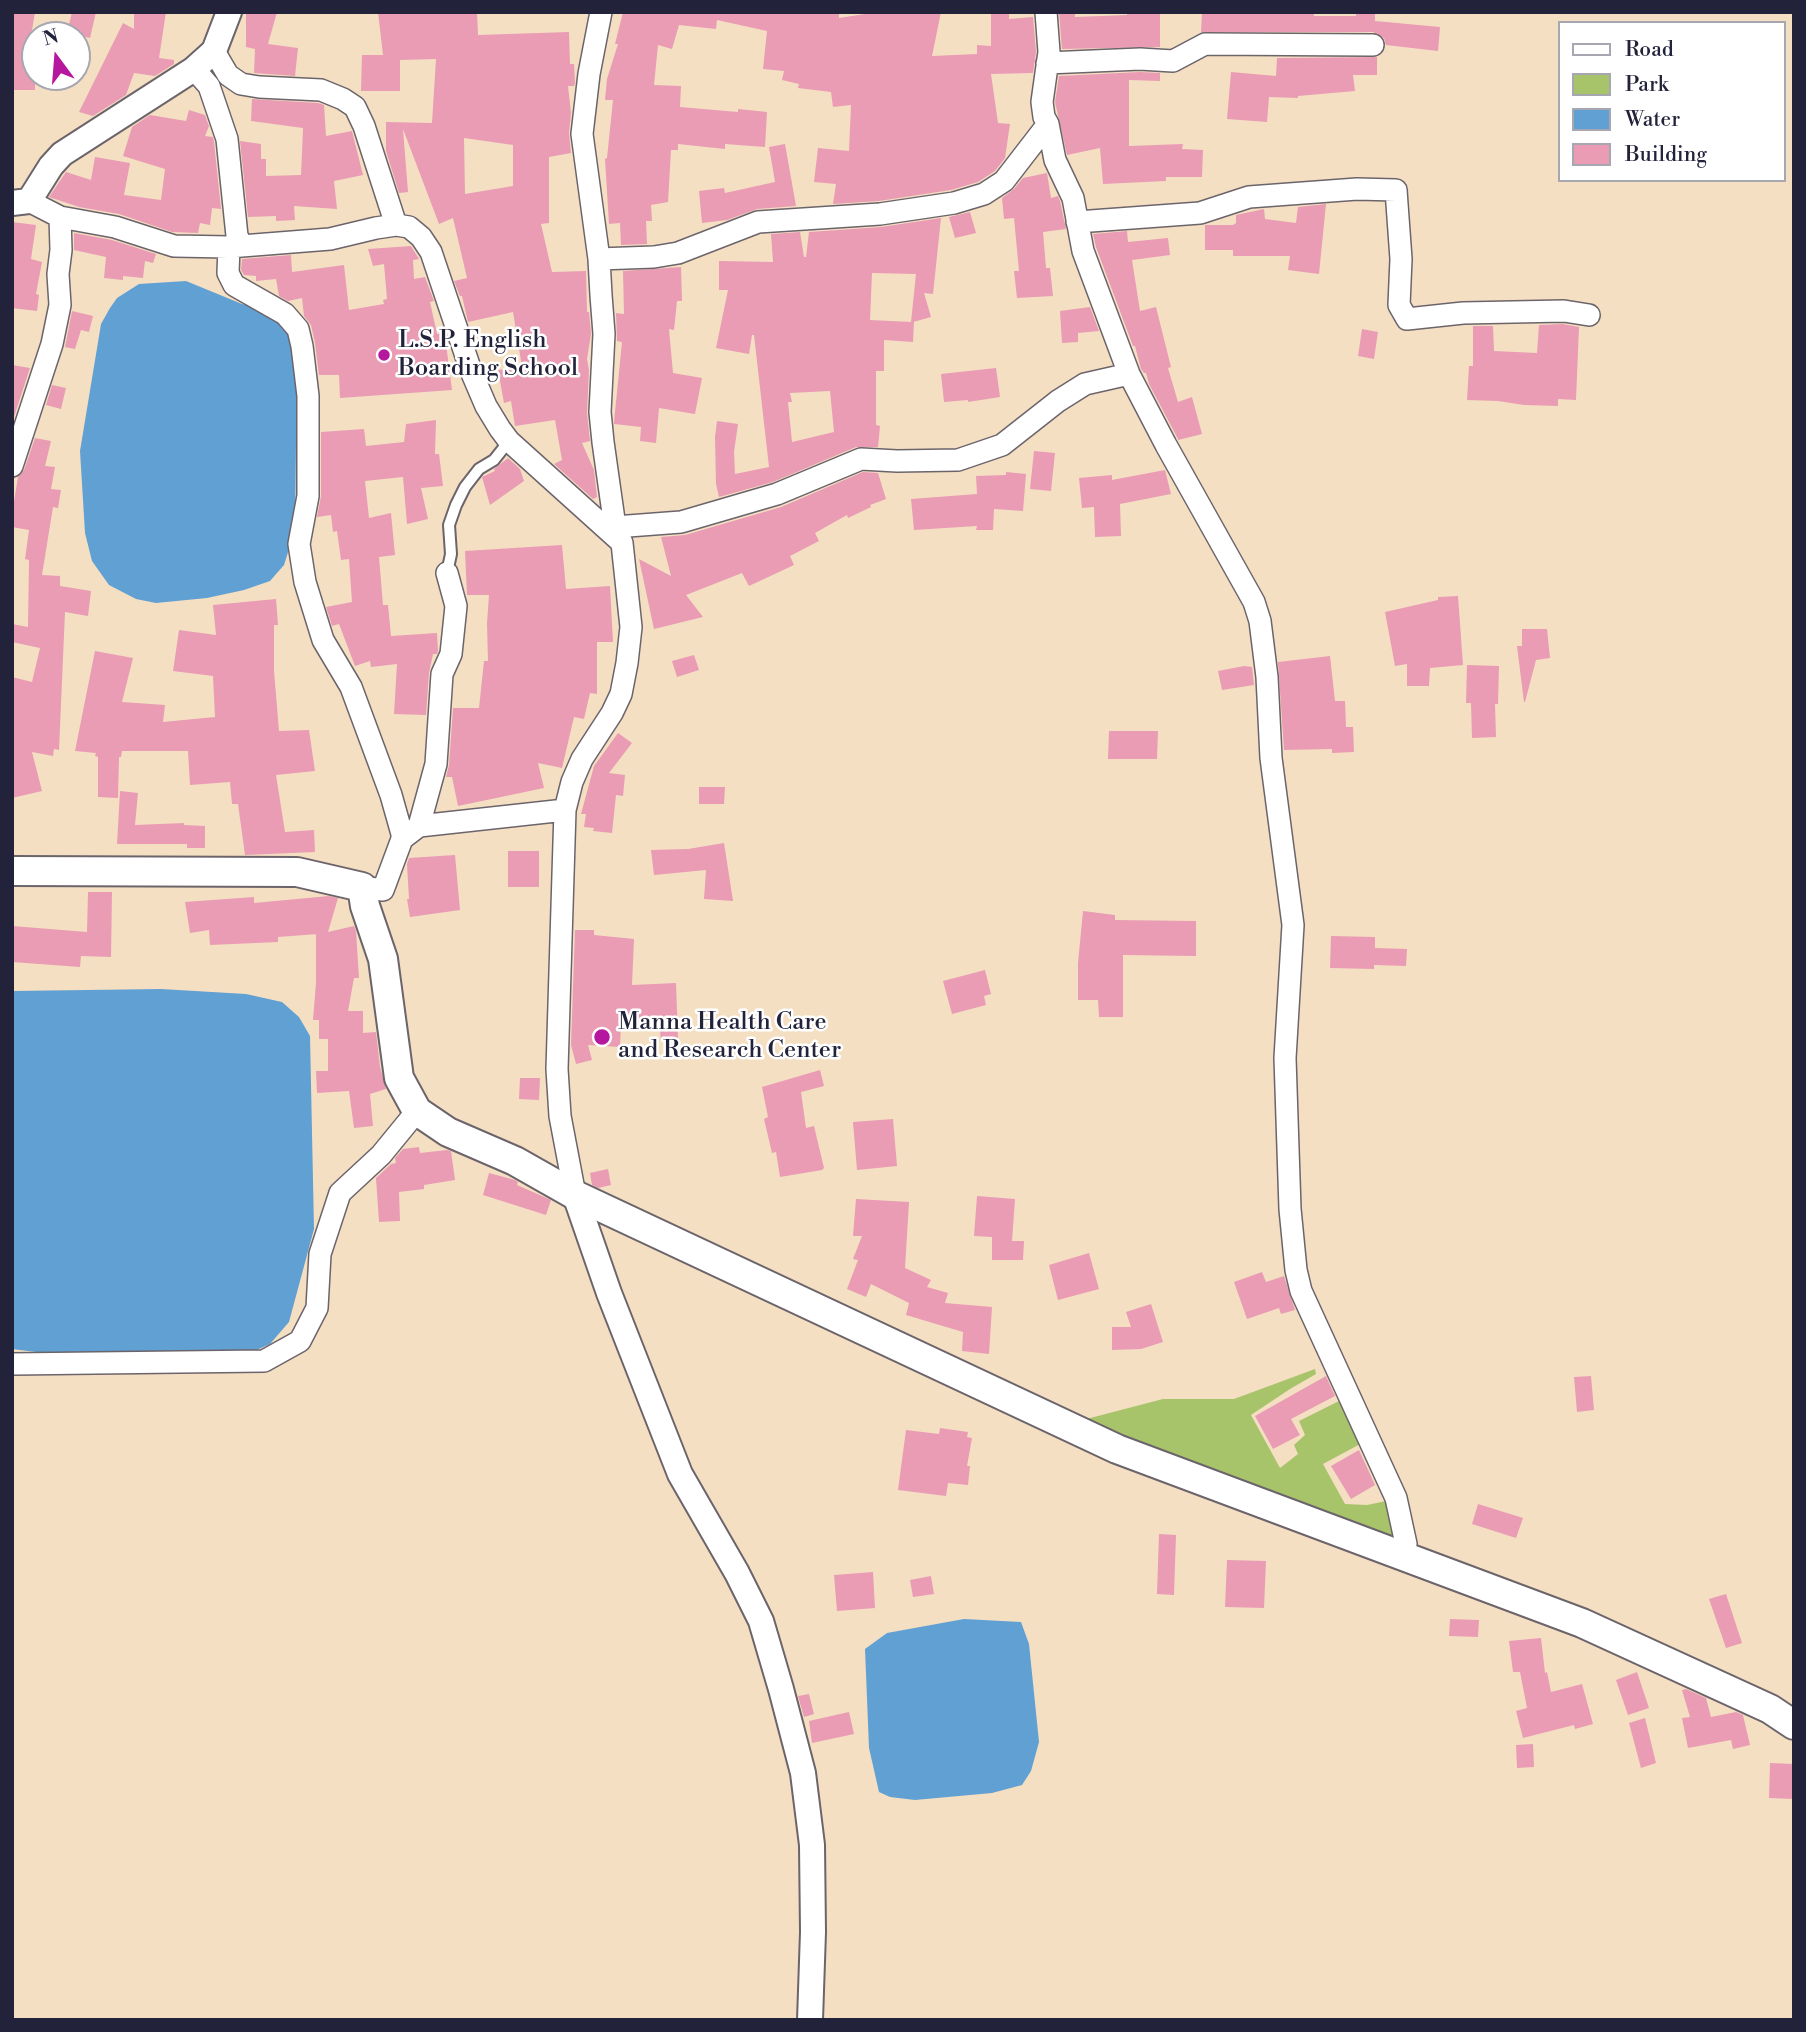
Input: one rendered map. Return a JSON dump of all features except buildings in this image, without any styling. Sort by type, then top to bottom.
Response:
[{"type":"main road","points":[[12,871],[297,872],[362,887],[365,906],[383,959],[399,1078],[417,1111],[448,1132],[515,1161],[575,1195],[1117,1449],[1582,1623],[1770,1709],[1794,1725]]},
{"type":"street","points":[[229,12],[215,51],[194,69],[62,154],[21,202],[60,217],[115,228],[174,246],[235,246],[330,239],[396,226],[409,227],[421,237],[431,252],[471,371],[486,406],[509,441],[618,535]]},
{"type":"street","points":[[601,12],[589,74],[582,134],[599,259],[604,334],[600,412],[631,627],[621,694],[582,759],[572,782],[565,810],[557,1069],[560,1116],[575,1195],[614,1306],[680,1474],[737,1573],[761,1621],[781,1689],[803,1773],[811,1844],[813,1932],[810,2020]]},
{"type":"street","points":[[1046,12],[1049,52],[1042,102],[1044,117],[1048,124],[1055,160],[1073,198],[1083,251],[1129,374],[1254,602],[1260,621],[1267,677],[1271,758],[1293,925],[1286,1058],[1290,1209],[1296,1270],[1301,1291],[1396,1498],[1406,1544],[1401,1555]]},
{"type":"street","points":[[1046,63],[1140,59],[1173,61],[1205,44],[1373,45]]},
{"type":"street","points":[[215,51],[228,75],[241,84],[321,90],[344,99],[355,107],[364,126],[396,226]]},
{"type":"street","points":[[194,69],[209,86],[227,139],[237,236],[228,273],[234,285],[285,314],[298,329],[302,346],[308,396],[308,496],[299,544],[305,582],[323,639],[351,687],[391,795],[411,833]]},
{"type":"street","points":[[599,259],[654,257],[678,253],[758,222],[880,214],[954,203],[984,194],[1004,181],[1048,124]]},
{"type":"street","points":[[1077,222],[1200,213],[1249,197],[1357,189],[1396,190],[1401,259],[1399,305],[1407,319],[1463,313],[1564,311],[1589,315]]},
{"type":"street","points":[[12,466],[52,344],[60,305],[60,217]]},
{"type":"street","points":[[618,535],[681,522],[777,494],[860,458],[897,461],[958,460],[1002,445],[1058,401],[1085,384],[1129,374]]},
{"type":"street","points":[[362,887],[383,890],[411,833],[436,764],[442,674],[452,654],[456,606],[447,573]]},
{"type":"street","points":[[411,833],[565,810]]},
{"type":"street","points":[[12,1364],[264,1361],[300,1341],[317,1308],[320,1254],[340,1193],[381,1155],[417,1111]]},
{"type":"lane","points":[[447,573],[451,554],[449,525],[456,505],[465,487],[479,469],[494,460],[509,441]]},
{"type":"green space","points":[[1315,1369],[1316,1374],[1251,1415],[1280,1468],[1298,1454],[1294,1445],[1305,1435],[1299,1421],[1339,1401],[1364,1442],[1323,1464],[1345,1504],[1367,1505],[1400,1498],[1397,1533],[1387,1542],[1075,1422],[1163,1399],[1234,1399]]},
{"type":"water","points":[[186,281],[242,304],[266,308],[288,329],[297,362],[295,530],[284,565],[270,581],[207,598],[156,603],[136,599],[109,585],[92,561],[85,533],[80,451],[101,324],[110,308],[117,298],[139,284]]},
{"type":"water","points":[[161,989],[246,994],[282,1002],[299,1017],[310,1036],[314,1229],[289,1322],[270,1344],[250,1353],[52,1354],[12,1349],[12,991]]},
{"type":"water","points":[[964,1619],[1021,1622],[1029,1644],[1039,1742],[1031,1771],[1022,1785],[992,1793],[915,1800],[890,1797],[879,1792],[869,1748],[865,1649],[887,1633]]},
{"type":"place","name":"L.S.P. English Boarding School","points":[[384,355]]},
{"type":"place","name":"Manna Health Care and Research Center","points":[[602,1037]]}]
